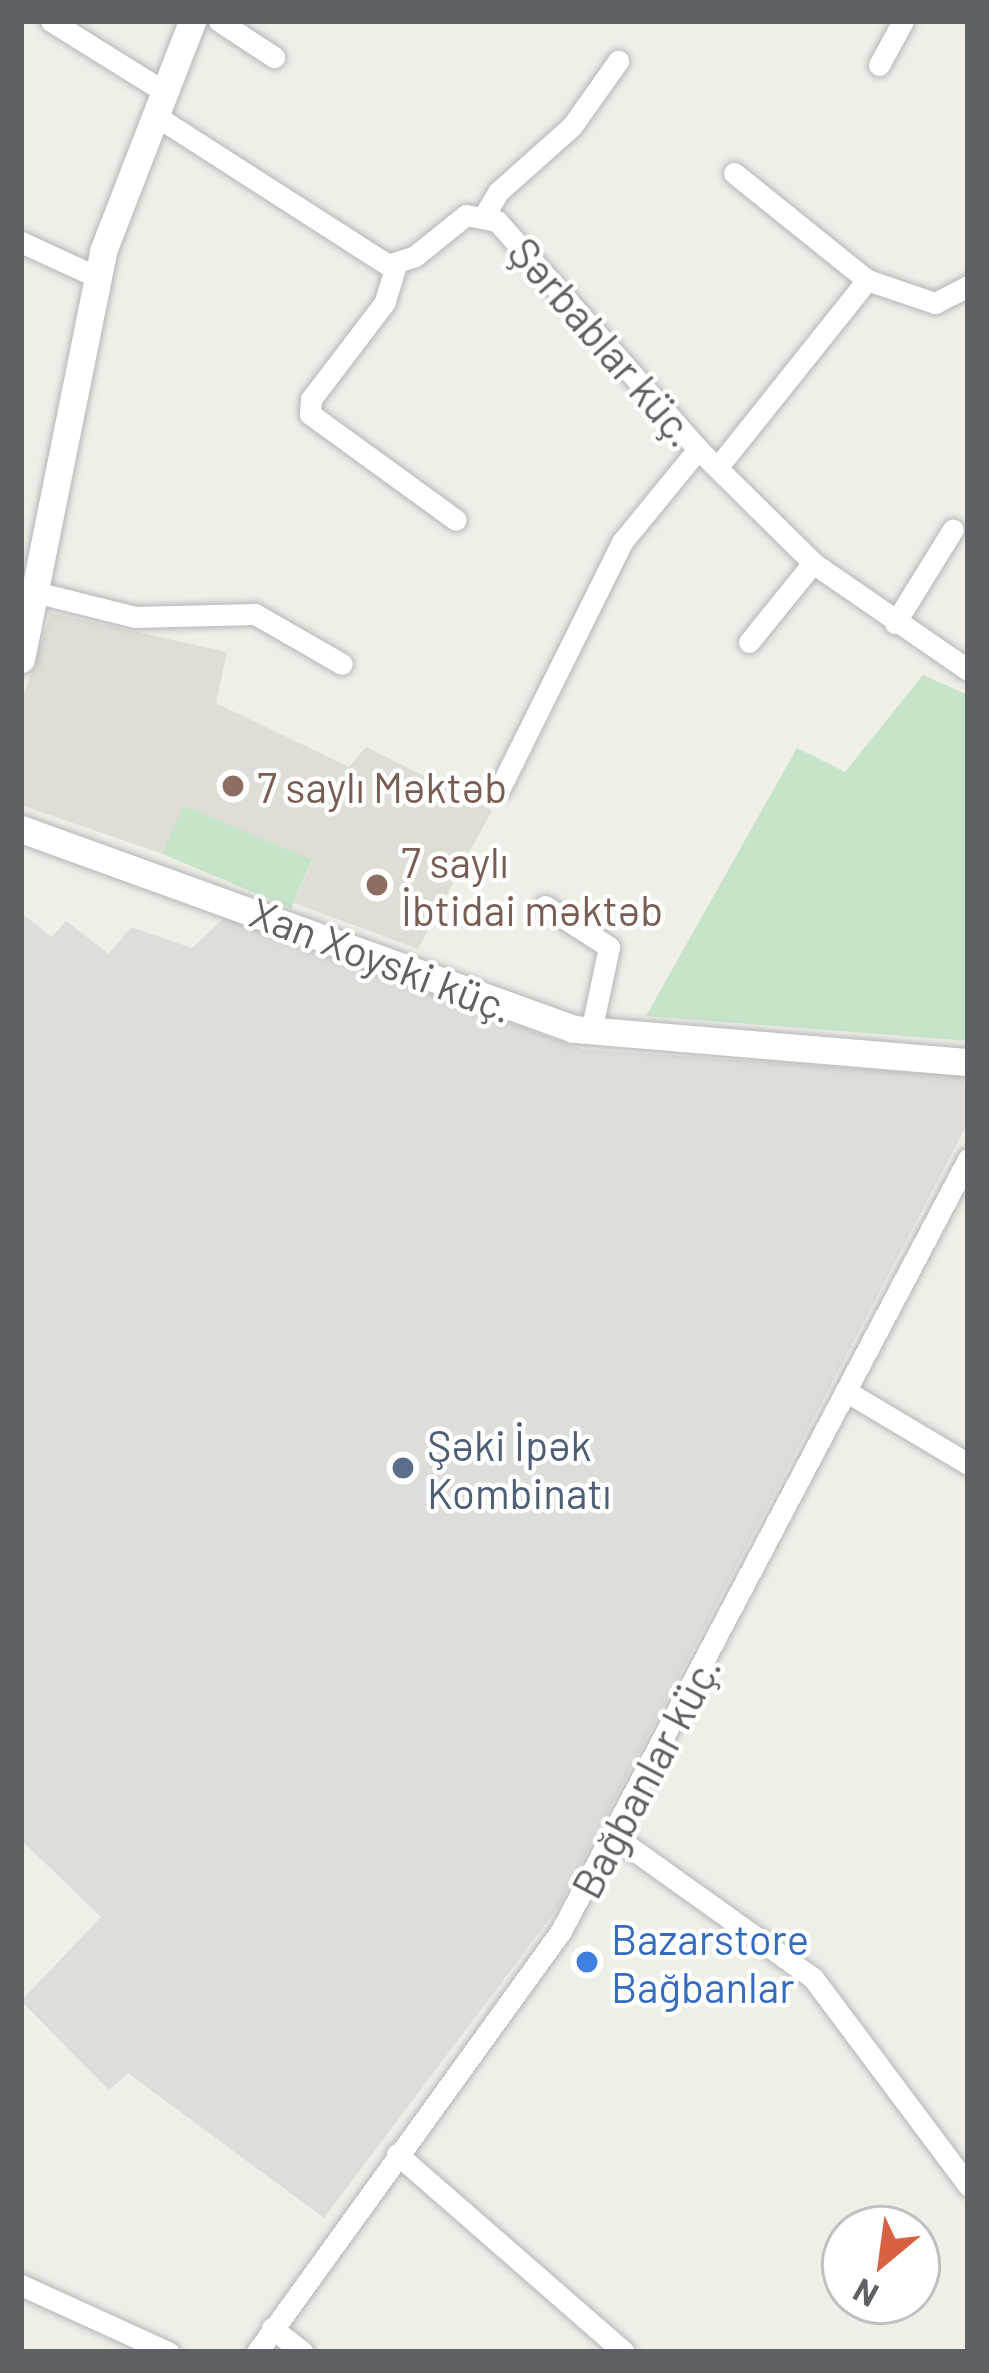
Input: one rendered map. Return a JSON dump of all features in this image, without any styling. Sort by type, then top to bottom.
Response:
[{"type":"street","points":[[51,21],[367,255],[396,265],[385,302],[311,400],[310,414],[456,520]]},
{"type":"street","points":[[23,645],[39,593],[97,277],[192,21]]},
{"type":"street","points":[[219,21],[274,57]]},
{"type":"street","points":[[879,64],[903,21]]},
{"type":"street","points":[[485,214],[572,126],[618,61]]},
{"type":"street","points":[[734,173],[867,280],[935,303],[968,286]]},
{"type":"street","name":"Şərbablar küç.","points":[[396,265],[466,215],[485,214],[698,449],[813,563],[968,670]]},
{"type":"street","points":[[21,242],[97,277]]},
{"type":"street","points":[[717,468],[867,280]]},
{"type":"street","points":[[500,788],[622,542],[698,449]]},
{"type":"street","points":[[895,623],[952,529]]},
{"type":"street","points":[[748,642],[813,563]]},
{"type":"street","points":[[39,593],[135,616],[255,614],[342,664]]},
{"type":"street","name":"Xan Xoyski küç.","points":[[21,829],[591,1032],[968,1062]]},
{"type":"street","points":[[545,906],[609,947],[591,1032]]},
{"type":"street","name":"Bağbanlar küç.","points":[[257,2352],[549,1948],[614,1836],[968,1160]]},
{"type":"street","points":[[848,1393],[968,1464]]},
{"type":"street","points":[[614,1836],[822,1987],[960,2156],[968,2185]]},
{"type":"street","points":[[397,2154],[624,2352]]},
{"type":"street","points":[[21,2285],[168,2352]]},
{"type":"street","points":[[272,2328],[303,2352]]},
{"type":"shaded area","name":"7 saylı Məktəb","points":[[51,613],[227,652],[216,703],[349,767],[366,747],[492,810],[418,949],[294,903],[312,861],[184,805],[163,854],[21,805],[21,703]]},
{"type":"shaded area","name":"Şəki İpək Kombinatı","points":[[21,913],[52,937],[66,921],[109,954],[131,927],[192,948],[224,918],[581,1049],[962,1076],[968,1089],[968,1122],[559,1906],[324,2218],[128,2073],[109,2090],[21,2001],[101,1917],[21,1840]]},
{"type":"green space","points":[[923,675],[968,695],[968,1041],[646,1016],[797,748],[845,772]]},
{"type":"green space","points":[[183,805],[312,860],[291,908],[162,854]]},
{"type":"place","name":"7 saylı Məktəb","points":[[233,786]]},
{"type":"place","name":"7 saylı İbtidai məktəb","points":[[377,885]]},
{"type":"place","name":"Şəki İpək Kombinatı","points":[[403,1468]]},
{"type":"place","name":"Bazarstore Bağbanlar","points":[[587,1962]]}]
